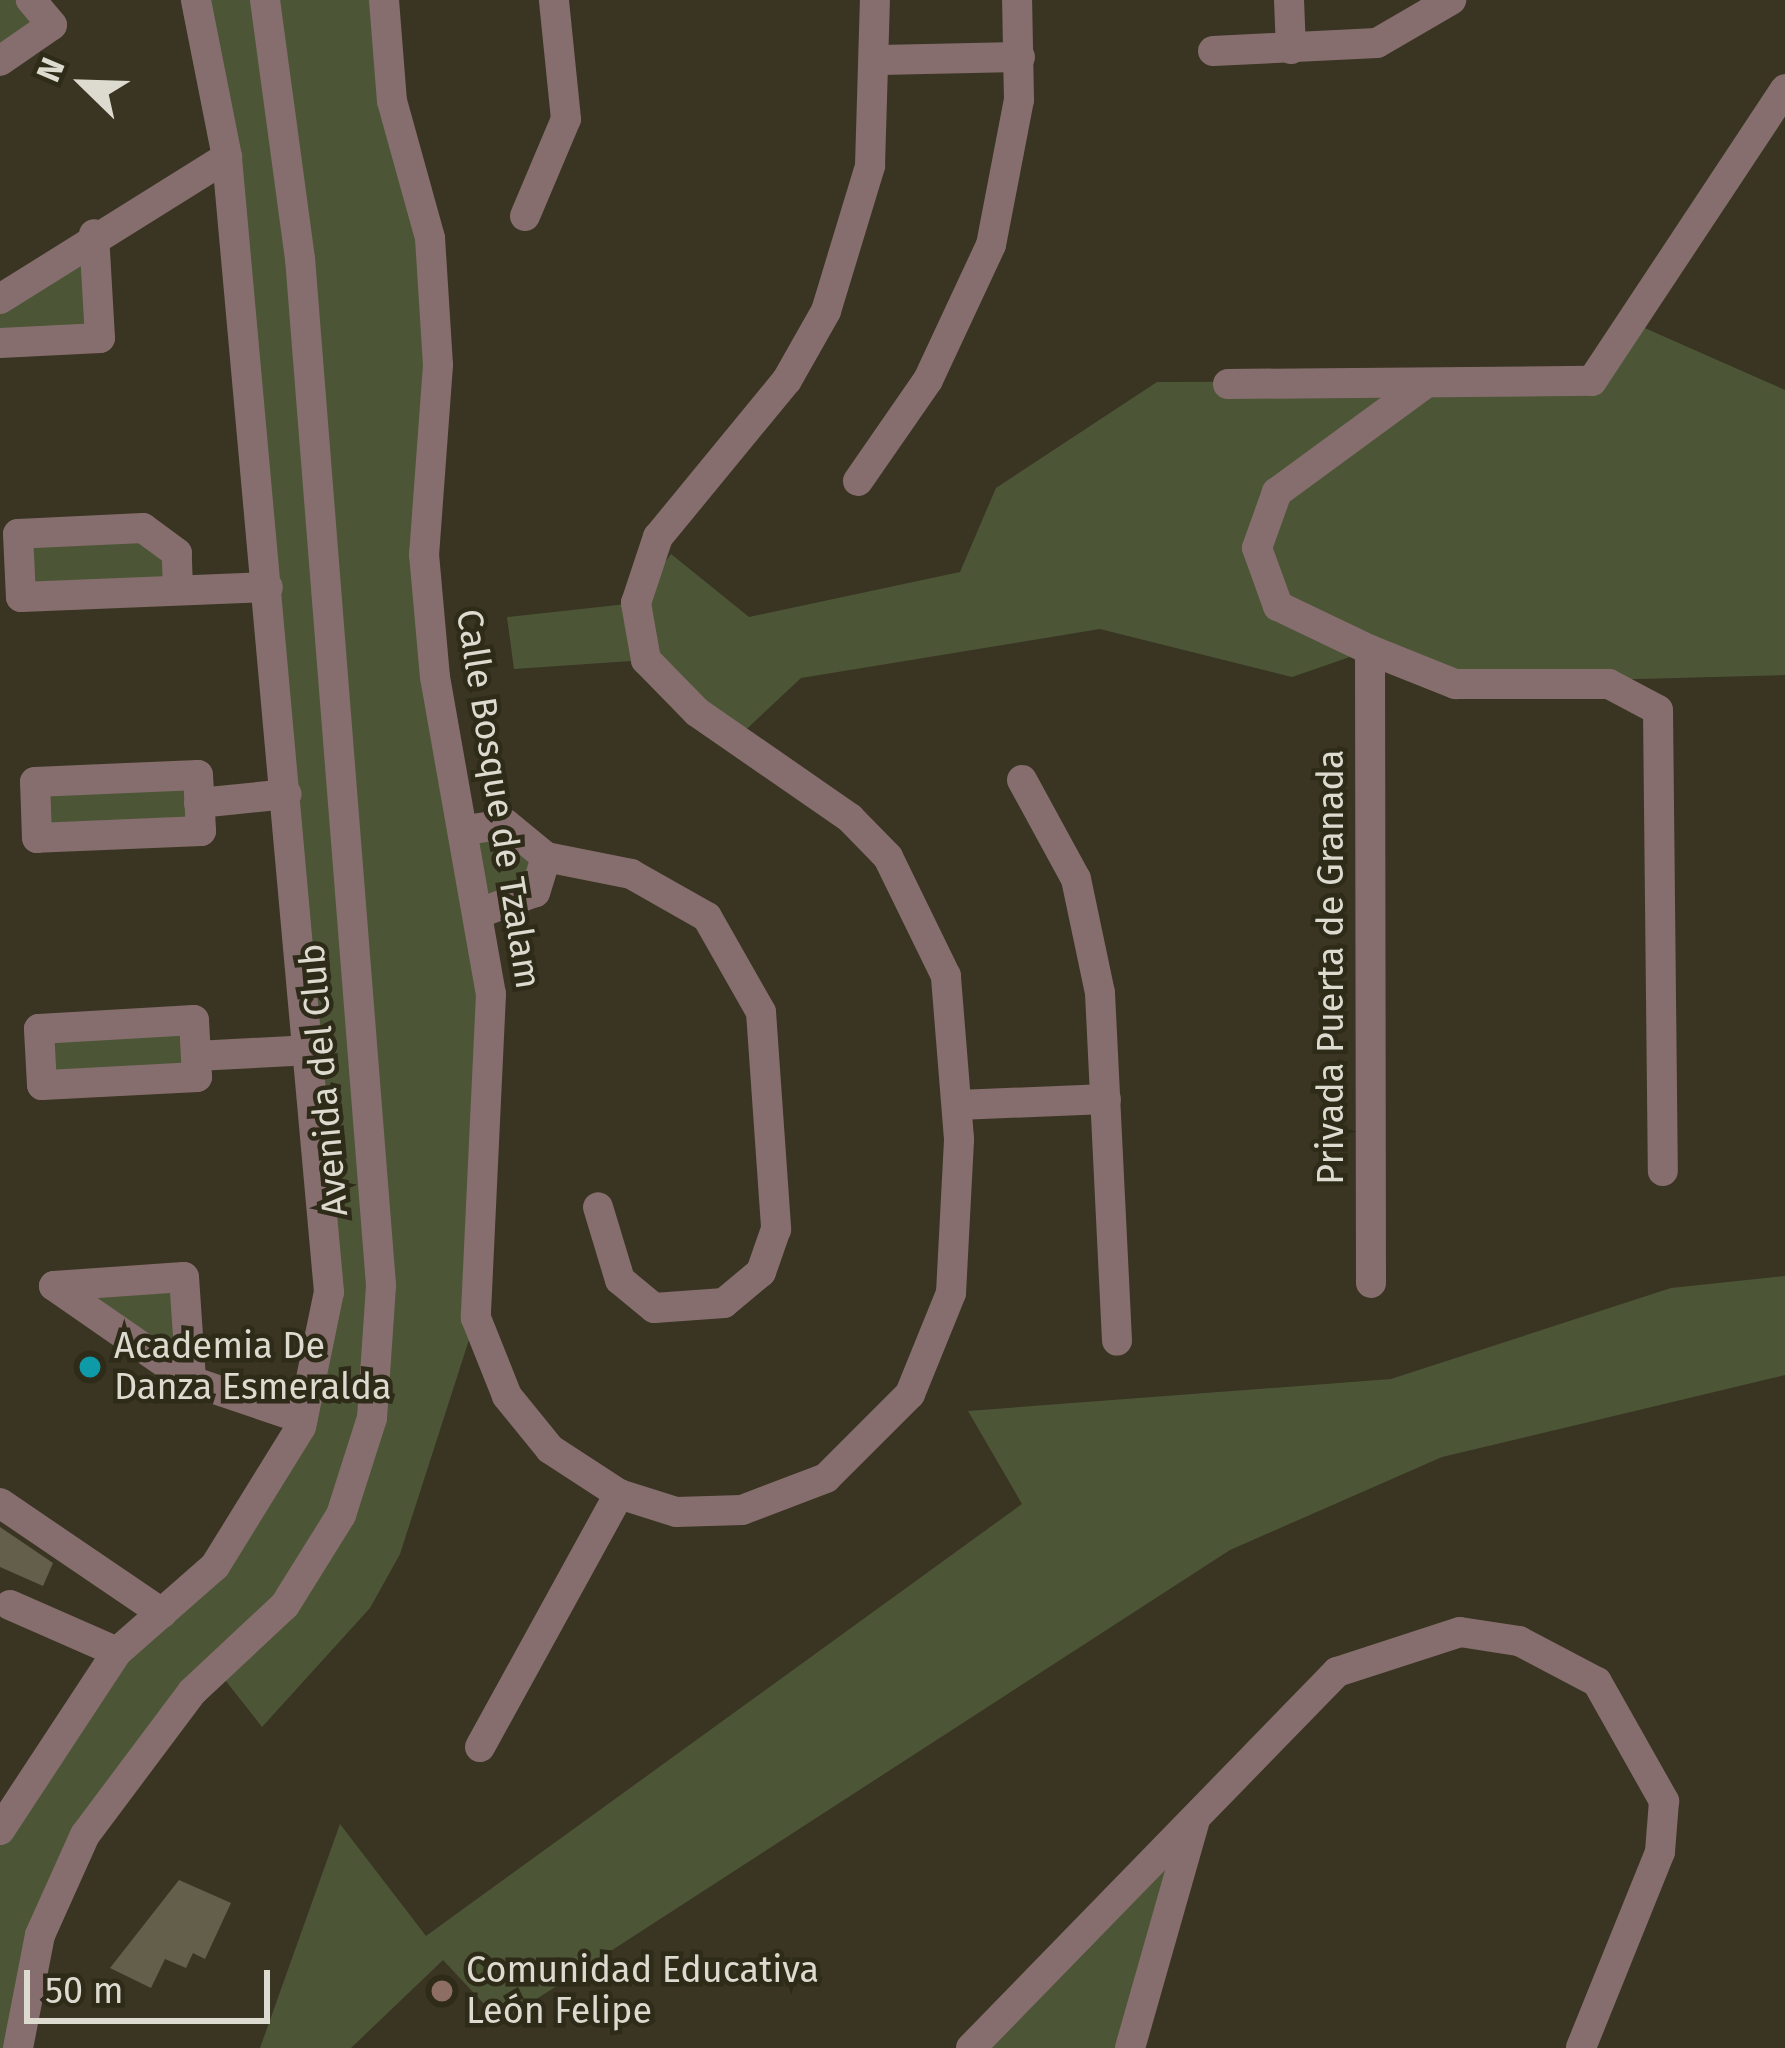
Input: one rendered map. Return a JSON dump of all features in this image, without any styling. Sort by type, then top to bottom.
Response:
[{"type":"street","name":"Avenida del Club","points":[[0,1830],[117,1652],[215,1566],[303,1419],[329,1292],[311,1050],[227,157],[196,0]]},
{"type":"street","name":"Avenida del Club","points":[[18,2048],[40,1935],[85,1834],[192,1692],[285,1605],[341,1515],[372,1418],[381,1286],[330,686],[300,259],[265,0]]},
{"type":"street","name":"Calle Bosque de Tzalam","points":[[384,0],[392,101],[430,238],[438,365],[424,554],[490,994],[476,1318],[507,1396],[550,1449],[619,1495],[676,1511],[742,1510],[826,1478],[910,1394],[951,1293],[958,1105],[946,976],[888,857],[850,818],[697,712],[646,660],[636,603],[658,537],[788,380],[826,311],[870,166],[880,60],[875,0]]},
{"type":"street","points":[[525,216],[566,119],[554,0]]},
{"type":"street","points":[[858,481],[928,380],[991,245],[1020,57],[1017,0]]},
{"type":"street","points":[[1289,0],[1291,49]]},
{"type":"street","points":[[1214,50],[1377,43],[1451,0]]},
{"type":"street","points":[[0,61],[52,25],[36,2]]},
{"type":"street","points":[[880,60],[1020,57]]},
{"type":"street","points":[[1228,384],[1592,381],[1785,89]]},
{"type":"street","points":[[0,298],[94,234],[227,157]]},
{"type":"street","points":[[0,343],[100,338],[94,234]]},
{"type":"street","points":[[1422,386],[1277,492],[1257,548],[1278,606],[1370,650],[1455,684],[1610,684],[1658,710],[1663,1171]]},
{"type":"street","points":[[178,590],[177,553],[143,528],[18,534],[21,597],[268,586]]},
{"type":"street","name":"Privada Puerta de Granada","points":[[1370,650],[1371,1283]]},
{"type":"street","points":[[278,693],[330,686]]},
{"type":"street","points":[[198,775],[200,803],[200,831],[37,838],[35,782],[198,775]]},
{"type":"street","points":[[1022,779],[1076,879],[1100,993],[1117,1341]]},
{"type":"street","points":[[200,803],[287,794]]},
{"type":"street","points":[[466,830],[506,824],[546,857],[631,874],[707,917],[761,1012],[776,1229],[761,1272],[724,1303],[654,1308],[620,1280],[598,1207]]},
{"type":"street","points":[[480,913],[535,892],[546,857]]},
{"type":"street","points":[[194,1020],[196,1055],[197,1077],[42,1085],[39,1029],[194,1020]]},
{"type":"street","points":[[196,1055],[311,1050]]},
{"type":"street","points":[[958,1105],[1106,1099]]},
{"type":"street","points":[[191,1381],[184,1277],[54,1286],[191,1381],[303,1419]]},
{"type":"street","points":[[329,1292],[381,1286]]},
{"type":"street","points":[[480,1747],[619,1495]]},
{"type":"street","points":[[0,1503],[161,1613]]},
{"type":"street","points":[[10,1605],[117,1652]]},
{"type":"street","points":[[971,2048],[1337,1672],[1369,1654],[1487,1633],[1568,1660],[1628,1720],[1664,1802],[1660,1852],[1581,2048]]},
{"type":"street","points":[[1130,2048],[1195,1818]]},
{"type":"green space","points":[[0,0],[31,0],[50,27],[0,61]]},
{"type":"green space","points":[[196,0],[384,0],[430,238],[424,554],[466,829],[506,824],[546,869],[480,914],[476,1318],[400,1554],[370,1608],[262,1727],[218,1671],[85,1835],[18,2048],[0,2048],[0,1830],[117,1652],[215,1566],[301,1427],[329,1292]]},
{"type":"green space","points":[[94,234],[100,338],[0,343],[0,299]]},
{"type":"green space","points":[[1631,322],[1785,390],[1785,675],[1455,684],[1370,650],[1292,677],[1100,629],[801,678],[736,739],[646,660],[514,669],[507,617],[636,603],[671,554],[749,617],[960,572],[996,488],[1157,382],[1592,381]]},
{"type":"green space","points":[[143,528],[177,553],[178,590],[21,597],[18,534]]},
{"type":"green space","points":[[198,775],[201,831],[38,839],[35,784]]},
{"type":"green space","points":[[194,1020],[197,1077],[42,1085],[39,1028]]},
{"type":"green space","points":[[1785,1276],[1785,1375],[1442,1457],[1230,1550],[501,2022],[443,1960],[351,2048],[260,2048],[340,1824],[426,1936],[1022,1504],[968,1411],[1391,1379],[1671,1288]]},
{"type":"green space","points":[[184,1277],[191,1381],[54,1286]]},
{"type":"green space","points":[[1195,1818],[1130,2048],[971,2048]]},
{"type":"building","points":[[0,1527],[53,1563],[43,1586],[0,1567]]},
{"type":"building","points":[[179,1880],[231,1903],[205,1959],[193,1953],[186,1968],[165,1959],[151,1988],[110,1968]]},
{"type":"place","name":"Academia De Danza Esmeralda","points":[[90,1367]]},
{"type":"place","name":"Comunidad Educativa León Felipe","points":[[442,1991]]}]
